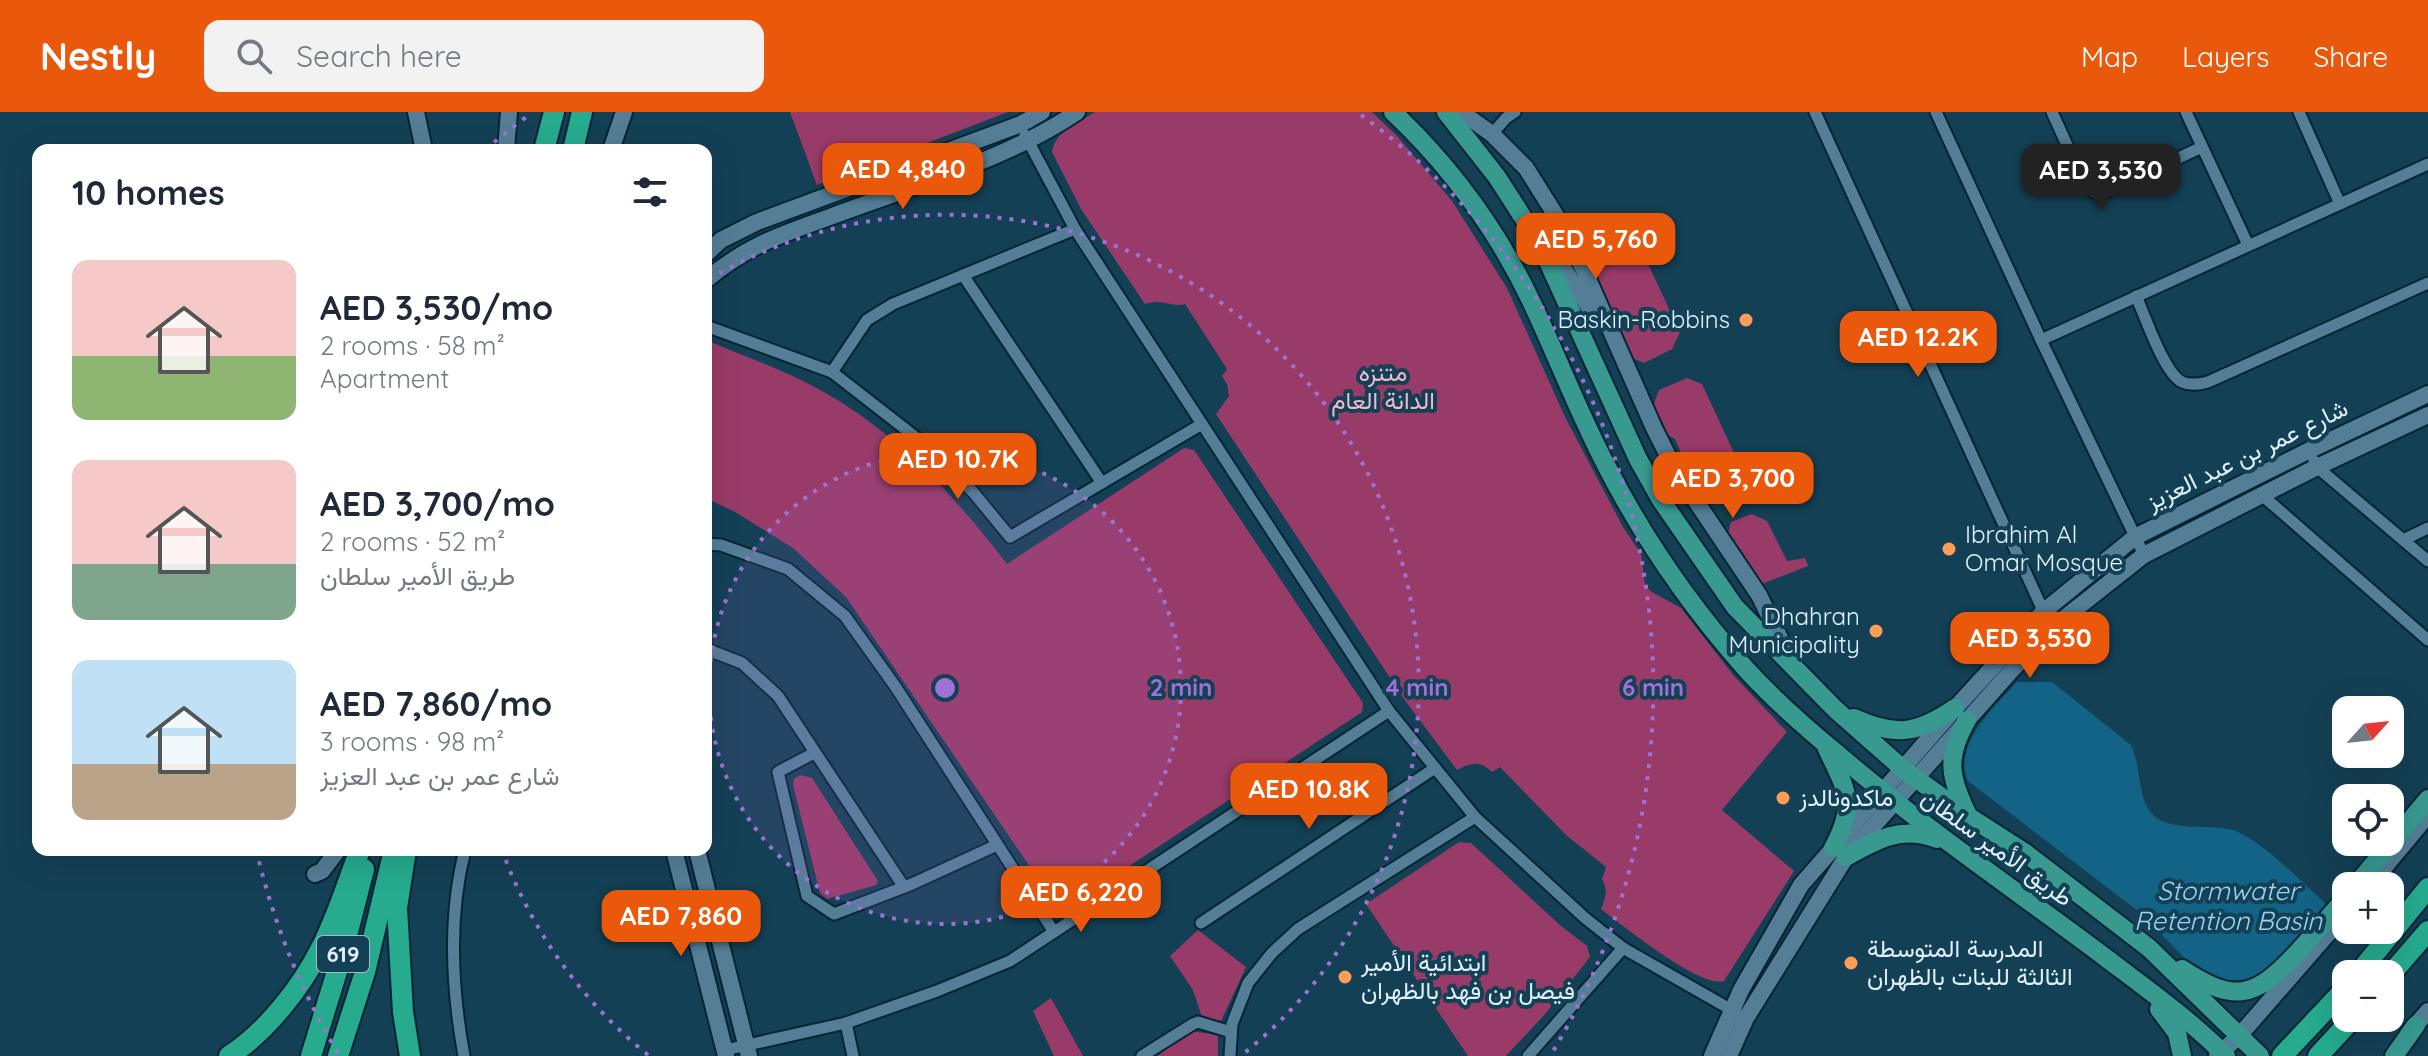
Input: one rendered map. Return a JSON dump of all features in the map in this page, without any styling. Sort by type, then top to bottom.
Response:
[{"type":"highway","points":[[546,144],[554,112]]},
{"type":"highway","points":[[574,144],[582,112]]},
{"type":"highway","points":[[229,1056],[270,1020],[321,949],[358,856]]},
{"type":"highway","name":"619","points":[[311,1056],[367,856]]},
{"type":"highway","name":"619","points":[[338,1056],[365,972],[393,856]]},
{"type":"highway","points":[[405,856],[397,908],[403,1012],[410,1056]]},
{"type":"highway","points":[[2369,960],[2428,888]]},
{"type":"highway","points":[[2403,960],[2428,931]]},
{"type":"highway","points":[[2282,1056],[2332,1003]]},
{"type":"highway","points":[[2318,1056],[2340,1032]]},
{"type":"main road","name":"طريق الأمير سلطان","points":[[1393,112],[1458,181],[1490,227],[1531,301],[1575,403],[1620,493],[1693,603],[1747,670],[1888,798],[2137,982],[2221,1054]]},
{"type":"main road","name":"طريق الأمير سلطان","points":[[1446,112],[1497,177],[1532,230],[1616,414],[1661,500],[1735,607],[1835,709],[1910,774],[2056,875],[2149,948],[2260,1056]]},
{"type":"main road","points":[[1835,709],[1871,726],[1894,731],[1922,727],[1961,714]]},
{"type":"main road","points":[[1961,714],[1951,767],[1954,787],[1968,816]]},
{"type":"main road","points":[[1824,743],[1848,800],[1840,852]]},
{"type":"main road","points":[[2367,872],[2428,799]]},
{"type":"main road","points":[[1840,852],[1893,834],[1921,833],[1951,845]]},
{"type":"main road","points":[[2149,948],[2203,983],[2228,991],[2255,989],[2274,977],[2332,913]]},
{"type":"main road","points":[[2137,982],[2177,1033],[2182,1056]]},
{"type":"main road","points":[[2391,1056],[2422,1018]]},
{"type":"street","points":[[416,112],[423,144]]},
{"type":"street","points":[[506,144],[509,112]]},
{"type":"street","points":[[613,144],[624,112]]},
{"type":"street","points":[[712,248],[721,240],[757,222],[1021,124],[1042,112]]},
{"type":"street","points":[[712,275],[731,259],[772,237],[1028,143],[1077,112]]},
{"type":"street","points":[[1461,112],[1492,134],[1526,168],[1558,219],[1675,470],[1759,595],[1795,670]]},
{"type":"street","points":[[1492,134],[1515,112]]},
{"type":"street","points":[[1815,112],[2043,612],[2053,627]]},
{"type":"street","points":[[1936,112],[2144,555]]},
{"type":"street","points":[[2052,112],[2086,187],[2099,195],[2202,147]]},
{"type":"street","points":[[2186,112],[2248,245]]},
{"type":"street","points":[[2299,112],[2340,204]]},
{"type":"street","points":[[1021,124],[1028,143],[1075,229],[1389,711],[1475,817],[1529,868],[1623,948],[1738,1014]]},
{"type":"street","points":[[2041,340],[2428,164]]},
{"type":"street","points":[[832,372],[867,320],[893,304],[1075,229]]},
{"type":"street","points":[[1532,230],[1549,246],[1623,362]]},
{"type":"street","points":[[963,275],[1102,483]]},
{"type":"street","points":[[2136,296],[2170,370],[2181,381],[2194,385],[2208,382],[2428,283]]},
{"type":"street","points":[[712,328],[832,372],[927,446],[973,492],[1010,537],[1202,424]]},
{"type":"street","name":"شارع عمر بن عبد العزيز","points":[[1888,798],[2043,612],[2135,537],[2428,394]]},
{"type":"street","points":[[1961,714],[2053,627],[2144,555],[2317,467],[2428,415]]},
{"type":"street","points":[[2310,450],[2317,467],[2428,561]]},
{"type":"street","points":[[2263,496],[2428,640]]},
{"type":"street","points":[[2403,540],[2428,528]]},
{"type":"street","points":[[712,544],[788,569],[845,616],[895,686],[1054,932]]},
{"type":"street","points":[[712,651],[742,663],[778,696],[904,887]]},
{"type":"street","points":[[676,856],[725,1053],[748,1050],[846,1023],[1010,961],[1389,711]]},
{"type":"street","points":[[814,753],[778,772],[807,896],[834,914],[904,887],[997,845]]},
{"type":"street","points":[[1201,923],[1435,768]]},
{"type":"street","points":[[1712,1056],[1738,1014],[1801,885],[1840,852],[1888,798]]},
{"type":"street","points":[[2381,872],[2428,815]]},
{"type":"street","points":[[1230,1056],[1231,1032],[1248,983],[1272,953],[1298,929],[1475,817]]},
{"type":"street","points":[[315,874],[322,871],[333,856]]},
{"type":"street","points":[[464,856],[455,926],[454,970],[464,1056]]},
{"type":"street","points":[[699,856],[748,1050]]},
{"type":"street","points":[[2221,1054],[2332,929]]},
{"type":"street","points":[[1535,1054],[1623,948]]},
{"type":"street","points":[[1729,1056],[1738,1014]]},
{"type":"street","points":[[1142,1056],[1198,1022],[1231,1032]]},
{"type":"street","points":[[846,1023],[853,1056]]},
{"type":"green space","points":[[790,112],[1008,112],[817,185]]},
{"type":"green space","name":"متنزه الدانة العام","points":[[1095,112],[1372,112],[1397,136],[1452,201],[1507,288],[1565,417],[1623,527],[1641,554],[1645,585],[1681,608],[1734,676],[1787,732],[1722,810],[1794,871],[1724,981],[1713,981],[1681,966],[1601,909],[1606,894],[1602,879],[1606,867],[1566,835],[1500,767],[1492,772],[1475,764],[1457,770],[1404,699],[1216,414],[1229,396],[1222,376],[1227,369],[1185,304],[1145,304],[1081,209],[1052,152],[1063,133]]},
{"type":"green space","points":[[1626,243],[1642,251],[1680,332],[1672,349],[1644,363],[1628,356],[1592,266],[1598,255]]},
{"type":"green space","points":[[712,342],[803,381],[834,398],[890,438],[940,485],[1007,564],[1184,448],[1194,450],[1363,703],[1362,712],[1066,908],[1056,905],[846,597],[793,548],[712,501]]},
{"type":"green space","points":[[1687,378],[1702,384],[1742,470],[1738,484],[1714,496],[1694,490],[1682,472],[1683,457],[1675,439],[1661,431],[1650,414],[1659,390]]},
{"type":"green space","points":[[1752,514],[1767,521],[1787,561],[1805,558],[1808,566],[1759,585],[1727,537],[1731,522]]},
{"type":"green space","points":[[800,775],[812,778],[878,881],[876,885],[827,899],[820,893],[793,785],[794,779]]},
{"type":"green space","points":[[1459,842],[1471,843],[1587,946],[1590,957],[1546,1013],[1506,1056],[1468,1056],[1366,904]]},
{"type":"green space","points":[[1198,930],[1246,967],[1221,1021],[1202,1017],[1193,990],[1170,956]]},
{"type":"green space","points":[[1051,998],[1083,1056],[1054,1056],[1033,1011]]},
{"type":"green space","points":[[1191,1031],[1218,1035],[1218,1056],[1157,1056]]},
{"type":"water","name":"Stormwater Retention Basin","points":[[2017,682],[2052,682],[2131,745],[2145,803],[2156,817],[2176,825],[2222,828],[2243,834],[2329,907],[2292,949],[2262,972],[2246,979],[2228,980],[2209,976],[2196,968],[2162,935],[2159,927],[1968,781],[1965,767],[1971,740],[1988,714]]},
{"type":"place","name":"Baskin-Robbins","points":[[1746,320]]},
{"type":"place","name":"Ibrahim Al Omar Mosque","points":[[1949,549]]},
{"type":"place","name":"Dhahran Municipality","points":[[1876,631]]},
{"type":"place","name":"ماكدونالدز","points":[[1783,798]]},
{"type":"place","name":"المدرسة المتوسطة الثالثة للبنات بالظهران","points":[[1851,963]]},
{"type":"place","name":"ابتدائية الأمير فيصل بن فهد بالظهران","points":[[1345,977]]}]
